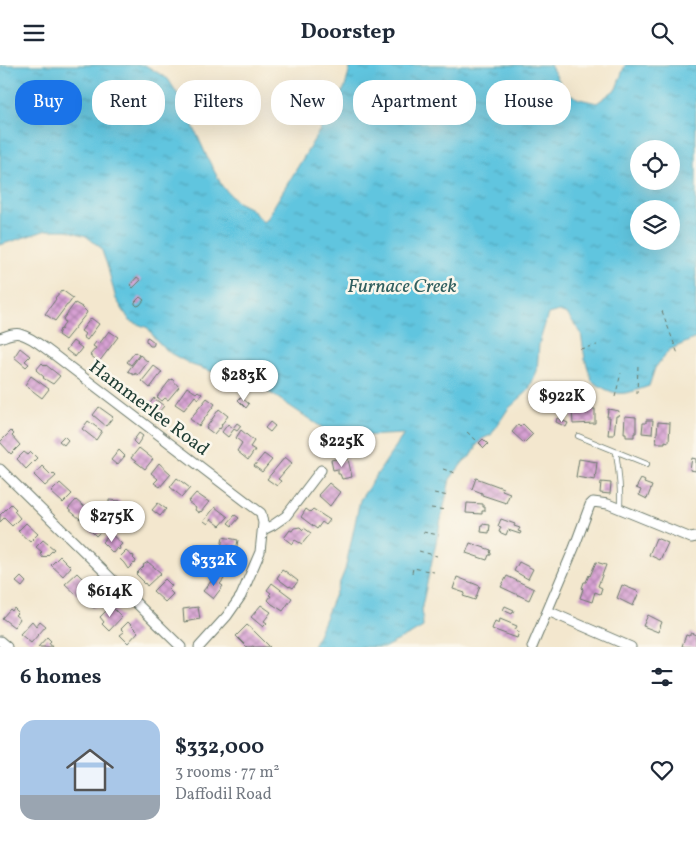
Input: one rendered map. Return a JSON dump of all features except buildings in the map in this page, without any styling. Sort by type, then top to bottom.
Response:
[{"type":"street","name":"Hammerlee Road","points":[[0,338],[12,334],[20,334],[32,339],[53,353],[261,513],[263,530]]},
{"type":"street","points":[[0,469],[181,647]]},
{"type":"street","points":[[199,647],[241,596],[260,552],[263,530],[286,515],[321,470]]},
{"type":"street","points":[[532,647],[590,505],[594,502],[608,504],[681,535],[691,538],[696,537]]},
{"type":"street","points":[[548,611],[631,647]]},
{"type":"street","points":[[0,641],[7,647]]},
{"type":"lane","points":[[578,437],[648,464]]},
{"type":"lane","points":[[616,452],[620,477],[620,509]]},
{"type":"path","points":[[662,311],[678,353]]},
{"type":"path","points":[[580,349],[596,345]]},
{"type":"path","points":[[637,394],[638,365]]},
{"type":"path","points":[[615,397],[621,373]]},
{"type":"path","points":[[467,432],[485,448]]},
{"type":"path","points":[[443,469],[458,474]]},
{"type":"path","points":[[434,493],[448,496]]},
{"type":"path","points":[[431,509],[446,510]]},
{"type":"path","points":[[423,532],[439,535]]},
{"type":"path","points":[[419,551],[438,556]]},
{"type":"path","points":[[412,573],[413,568],[434,573]]},
{"type":"water","name":"Furnace Creek","points":[[0,65],[145,65],[168,79],[175,90],[175,125],[193,125],[222,186],[237,202],[251,209],[263,222],[268,218],[323,125],[343,125],[343,90],[351,65],[550,65],[559,80],[486,80],[486,125],[571,125],[571,94],[579,99],[597,103],[616,89],[625,65],[696,65],[696,338],[669,350],[655,368],[649,386],[632,392],[619,393],[607,390],[592,381],[585,359],[581,333],[567,314],[559,311],[548,314],[539,344],[537,371],[528,391],[508,409],[491,435],[482,439],[472,455],[464,461],[450,479],[422,606],[423,627],[385,647],[313,647],[345,570],[360,500],[404,434],[333,435],[272,394],[192,365],[170,353],[156,340],[148,328],[130,321],[116,299],[101,248],[86,236],[67,230],[47,230],[0,245]]}]
